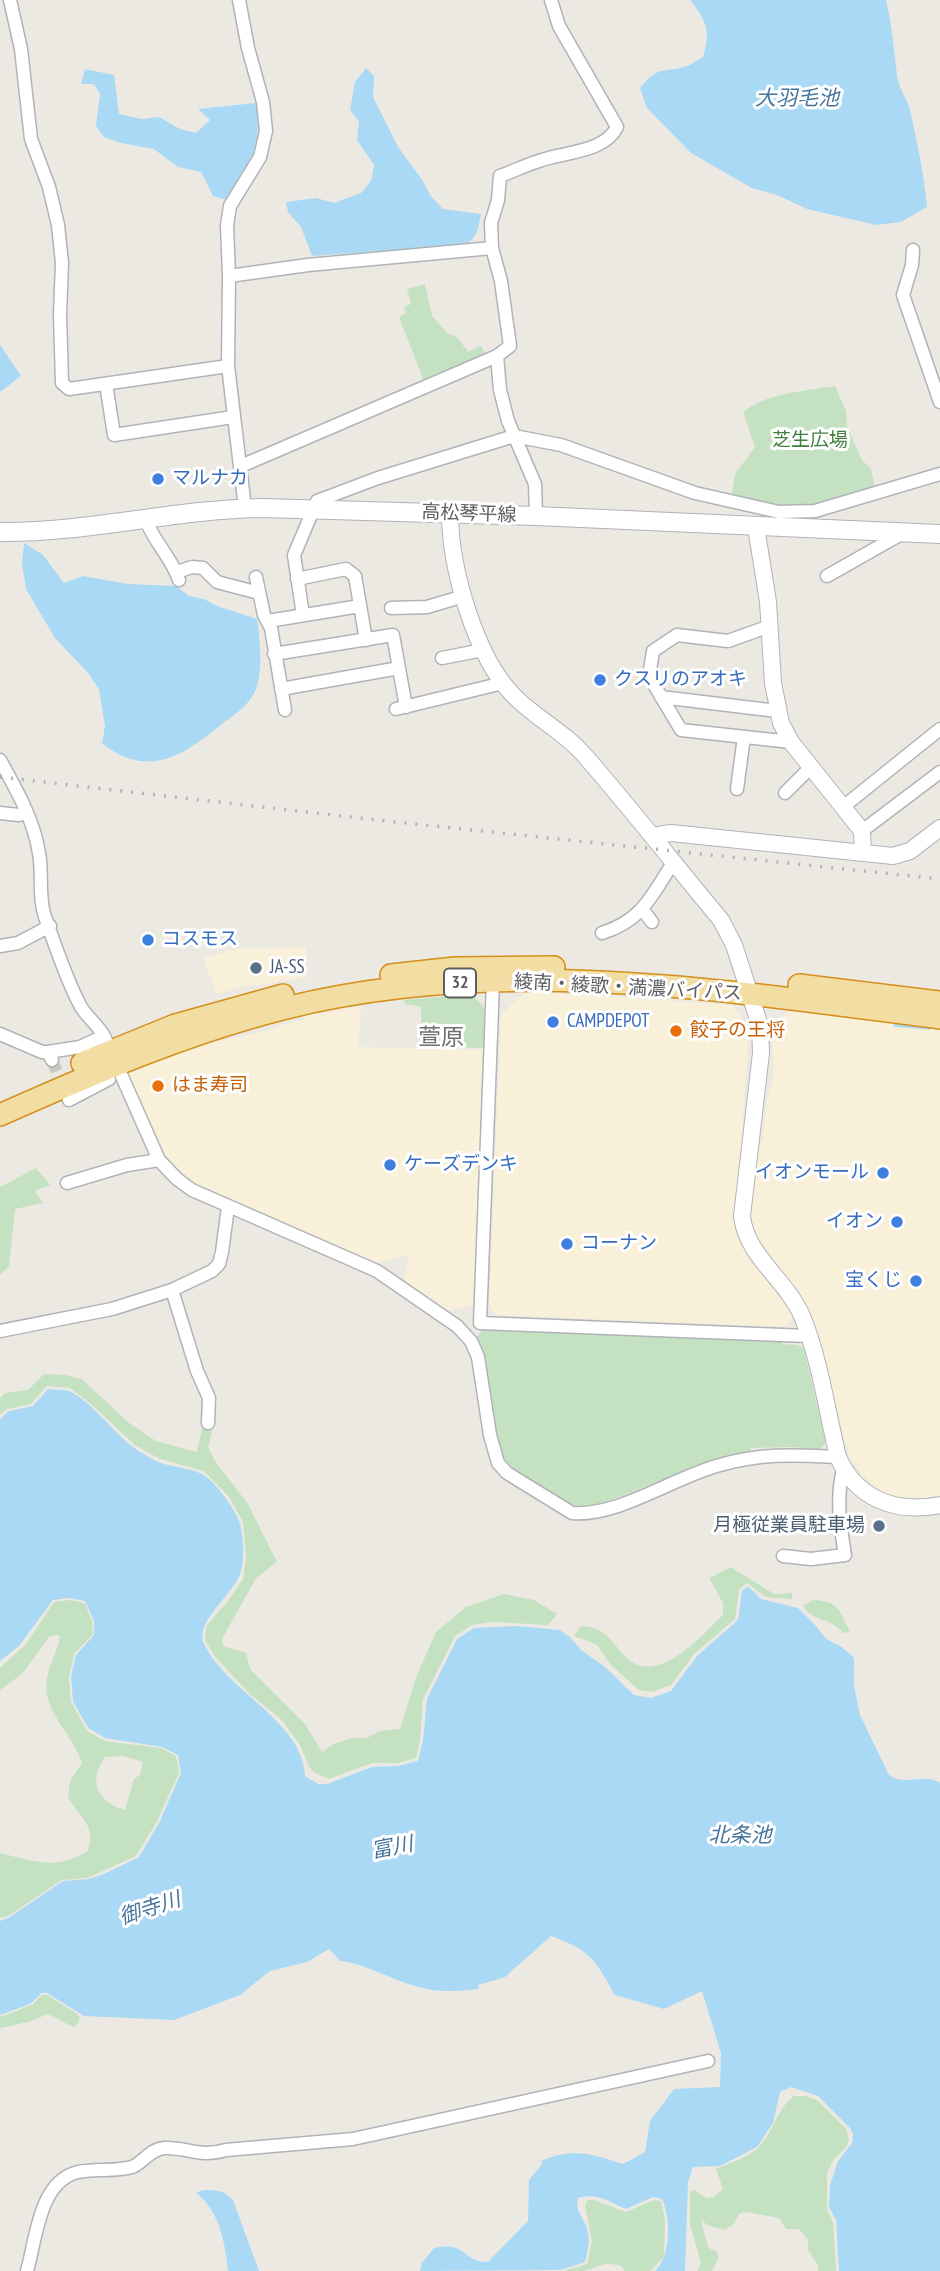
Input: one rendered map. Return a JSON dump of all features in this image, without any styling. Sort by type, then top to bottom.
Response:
[{"type":"highway","name":"綾南・綾歌・満濃バイパス","points":[[0,1115],[175,1025],[240,1005],[352,981],[419,971],[524,966],[631,970],[940,1018]]},
{"type":"highway","name":"綾南・綾歌・満濃バイパス","points":[[0,1099],[114,1056],[283,1009],[385,990],[493,982],[575,982],[747,987],[940,1002]]},
{"type":"main road","name":"高松琴平線","points":[[0,533],[59,531],[245,508],[536,516],[940,534]]},
{"type":"street","points":[[10,0],[21,49],[31,139],[49,187],[58,225],[62,263],[62,383],[69,389],[228,366]]},
{"type":"street","points":[[239,0],[248,48],[263,102],[266,131],[260,157],[230,206],[227,225],[228,366],[245,508]]},
{"type":"street","points":[[241,466],[497,356],[510,346],[492,248],[491,223],[498,200],[500,176],[542,160],[593,146],[613,135],[617,127],[606,113],[593,84],[559,26],[551,0]]},
{"type":"street","points":[[229,276],[308,265],[492,248]]},
{"type":"street","points":[[913,250],[912,265],[903,295],[940,402]]},
{"type":"street","points":[[497,356],[500,390],[514,436],[535,484],[536,516]]},
{"type":"street","points":[[106,384],[114,435],[233,417]]},
{"type":"street","points":[[303,615],[294,555],[317,501],[367,482],[514,436],[561,445],[695,493],[779,512],[815,511],[940,474]]},
{"type":"street","points":[[450,513],[453,556],[464,596],[483,650],[502,683],[584,754],[721,920],[734,946],[760,1026],[761,1053],[743,1204],[743,1227],[751,1246],[797,1306],[808,1336],[841,1463],[839,1517],[845,1555],[811,1559],[783,1556]]},
{"type":"street","points":[[146,520],[150,532],[160,542],[178,576],[192,566],[203,568],[217,582],[259,593]]},
{"type":"street","points":[[756,527],[770,626],[777,711],[791,742],[862,831],[863,853]]},
{"type":"street","points":[[827,576],[903,533]]},
{"type":"street","points":[[297,579],[346,569],[355,576],[366,640]]},
{"type":"street","points":[[256,577],[264,615],[271,628],[285,710]]},
{"type":"street","points":[[398,604],[427,607],[464,596]]},
{"type":"street","points":[[268,621],[360,606]]},
{"type":"street","points":[[770,626],[728,641],[677,635],[653,651],[649,676],[681,730],[791,742]]},
{"type":"street","points":[[274,654],[393,635],[399,668],[401,708],[502,683]]},
{"type":"street","points":[[442,658],[483,650]]},
{"type":"street","points":[[281,689],[399,668]]},
{"type":"street","points":[[661,697],[777,711]]},
{"type":"street","points":[[843,807],[940,729]]},
{"type":"street","points":[[737,789],[744,737]]},
{"type":"street","points":[[0,760],[37,839],[40,889],[45,917],[70,984],[83,1010],[97,1025],[114,1056],[159,1160],[192,1190],[377,1272],[457,1326],[471,1341],[478,1357],[490,1435],[498,1463],[507,1473],[572,1513],[601,1511],[721,1464],[775,1454],[841,1463],[869,1495],[883,1504],[913,1507],[940,1505]]},
{"type":"street","points":[[785,793],[811,767]]},
{"type":"street","points":[[862,831],[940,772]]},
{"type":"street","points":[[0,813],[19,815]]},
{"type":"street","points":[[652,836],[671,833],[893,856],[903,855],[940,828]]},
{"type":"street","points":[[603,933],[630,921],[642,909],[673,863]]},
{"type":"street","points":[[642,909],[652,922]]},
{"type":"street","points":[[0,946],[18,943],[50,926]]},
{"type":"street","points":[[493,982],[480,1323],[808,1336]]},
{"type":"street","points":[[0,1034],[50,1056],[80,1047],[114,1056]]},
{"type":"street","points":[[68,1096],[69,1100],[96,1084],[114,1056]]},
{"type":"street","points":[[67,1182],[127,1165],[159,1160]]},
{"type":"street","points":[[0,1331],[112,1309],[172,1290],[212,1271],[219,1264],[228,1207]]},
{"type":"street","points":[[172,1290],[197,1371],[209,1398],[208,1423]]},
{"type":"street","points":[[27,2271],[41,2212],[47,2199],[59,2183],[76,2172],[132,2166],[155,2150],[165,2148],[209,2155],[226,2150],[353,2139],[708,2061]]},
{"type":"shaded area","name":"JA-SS","points":[[306,947],[306,978],[243,987],[217,994],[203,958],[235,949]]},
{"type":"shaded area","points":[[526,991],[732,1005],[749,1028],[736,1221],[738,1235],[779,1289],[794,1316],[785,1327],[496,1315],[489,1306],[501,1015]]},
{"type":"shaded area","points":[[361,1006],[358,1047],[483,1050],[475,1306],[454,1308],[448,1312],[404,1283],[409,1260],[406,1255],[373,1264],[191,1184],[167,1161],[127,1071],[205,1044],[267,1031],[303,1020],[304,1016]]},
{"type":"shaded area","points":[[788,1011],[940,1029],[940,1495],[927,1498],[883,1494],[862,1475],[849,1456],[815,1327],[800,1293],[753,1235],[749,1226],[756,1161],[763,1136],[767,1098],[774,1075],[772,1034]]},
{"type":"green space","points":[[425,284],[432,316],[447,333],[458,338],[468,352],[481,346],[485,354],[424,381],[399,317],[406,313],[404,307],[411,304],[407,289]]},
{"type":"green space","name":"芝生広場","points":[[835,386],[846,411],[847,427],[862,460],[871,469],[876,493],[815,510],[779,511],[731,499],[735,474],[755,447],[743,412],[774,397]]},
{"type":"green space","points":[[467,995],[474,997],[484,1007],[484,1048],[422,1047],[421,1008],[405,1004],[404,1000]]},
{"type":"green space","points":[[36,1168],[50,1185],[35,1191],[43,1203],[15,1209],[9,1266],[0,1275],[0,1187]]},
{"type":"green space","points":[[482,1331],[782,1341],[782,1344],[798,1345],[804,1349],[826,1443],[820,1449],[751,1448],[751,1454],[706,1463],[593,1507],[567,1503],[528,1481],[499,1451],[485,1366],[476,1338]]},
{"type":"green space","points":[[44,1374],[66,1375],[83,1380],[129,1423],[156,1441],[197,1452],[202,1429],[208,1427],[212,1431],[208,1447],[215,1461],[248,1504],[277,1562],[256,1578],[222,1639],[223,1646],[246,1653],[250,1669],[305,1724],[322,1752],[334,1744],[352,1738],[367,1738],[380,1731],[400,1729],[417,1675],[436,1632],[466,1607],[504,1594],[534,1600],[557,1614],[548,1625],[493,1622],[472,1625],[455,1636],[423,1699],[416,1758],[398,1763],[372,1763],[329,1779],[314,1772],[300,1745],[282,1720],[251,1695],[216,1658],[205,1640],[207,1625],[243,1579],[246,1557],[243,1522],[229,1497],[204,1471],[160,1459],[135,1445],[70,1388],[47,1386],[31,1404],[7,1409],[0,1415],[0,1398],[5,1393],[28,1390]]},
{"type":"green space","points":[[731,1567],[774,1594],[792,1593],[792,1599],[766,1597],[747,1583],[739,1589],[735,1619],[694,1654],[671,1685],[652,1692],[639,1690],[611,1665],[597,1645],[574,1636],[581,1626],[596,1629],[636,1664],[649,1667],[663,1664],[690,1647],[723,1615],[723,1603],[709,1578]]},
{"type":"green space","points":[[69,1600],[85,1603],[92,1622],[93,1634],[74,1654],[69,1678],[71,1702],[87,1731],[105,1741],[161,1748],[176,1756],[179,1773],[156,1823],[136,1856],[87,1878],[62,1880],[8,1916],[0,1918],[0,1853],[55,1863],[88,1851],[90,1842],[86,1822],[68,1797],[70,1781],[82,1763],[53,1712],[46,1690],[48,1673],[60,1636],[49,1637],[22,1674],[0,1690],[0,1668],[26,1644],[54,1602]],"holes":[[[124,1756],[143,1762],[140,1775],[134,1779],[125,1810],[102,1796],[96,1783],[105,1757]]]},
{"type":"green space","points":[[813,1600],[828,1602],[837,1608],[850,1632],[843,1633],[803,1606]]},
{"type":"green space","points":[[42,1995],[47,1995],[77,2014],[80,2018],[78,2024],[73,2027],[48,2014],[0,2028],[0,2017],[32,2005]]},
{"type":"green space","points":[[794,2096],[817,2100],[846,2129],[849,2140],[827,2173],[827,2210],[833,2222],[836,2271],[818,2271],[818,2265],[808,2250],[808,2240],[799,2229],[786,2229],[779,2218],[746,2212],[739,2214],[733,2225],[724,2230],[707,2225],[701,2219],[709,2247],[716,2251],[719,2257],[712,2271],[697,2271],[701,2263],[690,2224],[690,2192],[694,2190],[707,2198],[714,2197],[723,2189],[716,2169],[756,2150]]},
{"type":"green space","points":[[588,2200],[626,2212],[654,2200],[661,2201],[665,2220],[664,2257],[650,2271],[624,2271],[623,2267],[611,2264],[583,2271],[564,2271],[587,2264],[592,2241],[585,2205]]},
{"type":"water","name":"大羽毛池","points":[[690,0],[886,0],[898,80],[910,110],[927,207],[901,222],[876,225],[807,209],[777,195],[752,188],[691,153],[647,108],[640,88],[658,72],[687,66],[703,57],[707,40],[706,27]]},
{"type":"water","points":[[366,68],[374,76],[373,97],[398,147],[430,195],[443,209],[481,214],[477,232],[469,243],[312,256],[301,227],[288,212],[286,202],[316,198],[334,203],[361,193],[371,181],[374,165],[357,140],[359,121],[350,110],[355,82]]},
{"type":"water","points":[[85,69],[114,75],[119,114],[142,119],[159,117],[180,129],[196,133],[210,120],[198,109],[256,103],[257,132],[253,155],[227,200],[213,196],[201,172],[178,167],[154,149],[104,137],[96,126],[100,94],[94,84],[81,84]]},
{"type":"water","points":[[0,345],[21,376],[0,392]]},
{"type":"water","points":[[24,543],[43,555],[64,583],[83,576],[128,584],[176,586],[189,596],[257,619],[260,673],[250,700],[201,741],[165,759],[139,761],[122,756],[102,744],[105,726],[99,689],[88,673],[55,638],[26,589],[22,563]]},
{"type":"water","name":"北条池","points":[[48,1389],[67,1390],[78,1396],[129,1444],[149,1457],[202,1474],[219,1489],[230,1504],[241,1530],[242,1565],[235,1585],[208,1619],[202,1636],[204,1644],[230,1678],[292,1739],[301,1757],[305,1776],[318,1784],[327,1784],[372,1767],[398,1766],[418,1761],[427,1699],[457,1639],[474,1628],[517,1626],[560,1630],[634,1695],[651,1698],[671,1691],[697,1656],[738,1620],[742,1591],[748,1586],[761,1599],[798,1608],[826,1639],[842,1647],[854,1658],[854,1686],[860,1715],[889,1775],[901,1780],[928,1779],[940,1783],[940,2271],[839,2271],[836,2220],[829,2207],[830,2185],[838,2161],[852,2143],[853,2134],[818,2096],[791,2087],[780,2092],[773,2123],[757,2147],[720,2166],[693,2167],[688,2182],[685,2271],[655,2271],[667,2247],[667,2216],[662,2199],[653,2197],[626,2209],[603,2199],[585,2196],[578,2198],[577,2202],[588,2235],[585,2262],[561,2270],[420,2271],[422,2263],[434,2248],[440,2247],[456,2248],[471,2258],[488,2262],[528,2221],[529,2180],[542,2164],[541,2161],[572,2153],[602,2157],[623,2164],[645,2152],[650,2121],[674,2089],[720,2087],[721,2053],[702,1991],[664,2009],[615,1995],[590,1957],[575,1946],[551,1936],[505,1977],[478,1985],[479,1989],[442,1991],[419,1987],[340,1961],[329,1949],[307,1962],[270,1971],[240,1995],[174,2020],[84,2016],[47,1993],[42,1993],[30,2004],[0,2015],[0,1921],[63,1881],[89,1879],[139,1857],[159,1823],[181,1773],[178,1755],[162,1747],[105,1738],[88,1728],[73,1701],[71,1676],[76,1655],[94,1635],[94,1621],[85,1601],[69,1598],[53,1600],[19,1646],[0,1661],[0,1419],[9,1411],[33,1406]]},
{"type":"water","points":[[203,2190],[219,2191],[233,2200],[259,2271],[228,2271],[223,2239],[216,2218],[196,2193]]},
{"type":"waterway","points":[[895,1025],[929,1028]]},
{"type":"tunnel","points":[[52,1060],[66,1093]]},
{"type":"railway","points":[[0,777],[940,879]]},
{"type":"place","name":"マルナカ","points":[[158,479]]},
{"type":"place","name":"クスリのアオキ","points":[[600,680]]},
{"type":"place","name":"コスモス","points":[[148,940]]},
{"type":"place","name":"JA-SS","points":[[256,968]]},
{"type":"place","name":"CAMPDEPOT","points":[[553,1022]]},
{"type":"place","name":"餃子の王将","points":[[676,1031]]},
{"type":"place","name":"はま寿司","points":[[158,1086]]},
{"type":"place","name":"ケーズデンキ","points":[[390,1165]]},
{"type":"place","name":"イオンモール","points":[[883,1173]]},
{"type":"place","name":"イオン","points":[[897,1222]]},
{"type":"place","name":"コーナン","points":[[567,1244]]},
{"type":"place","name":"宝くじ","points":[[916,1281]]},
{"type":"place","name":"月極従業員駐車場","points":[[879,1526]]},
{"type":"district","name":"萱原","points":[[441,1038]]},
{"type":"water label","name":"富川","points":[[392,1848]]},
{"type":"water label","name":"御寺川","points":[[150,1909]]}]
